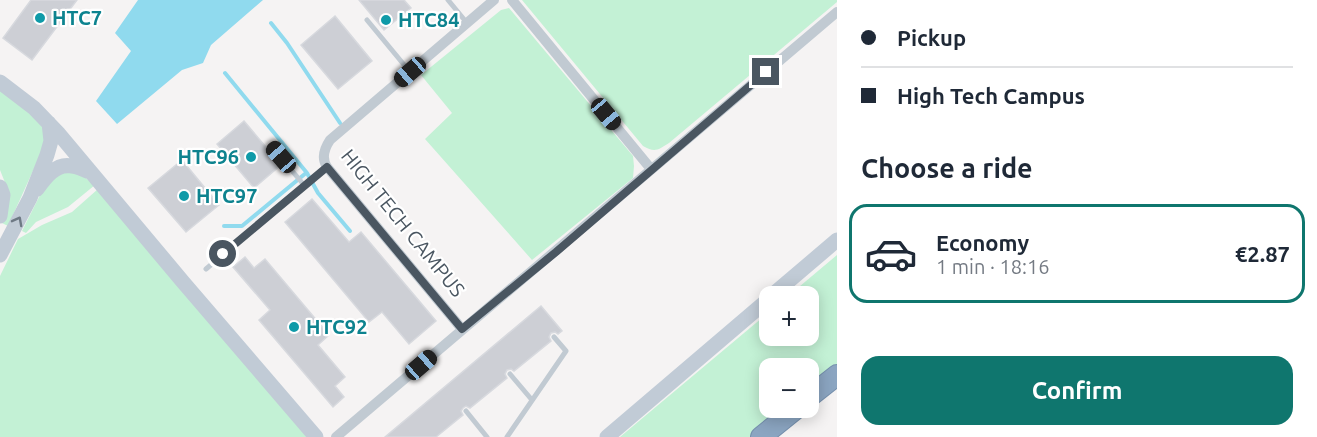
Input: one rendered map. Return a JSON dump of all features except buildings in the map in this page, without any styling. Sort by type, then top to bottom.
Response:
[{"type":"highway","points":[[819,389],[837,375]]},
{"type":"highway","points":[[761,437],[785,418]]},
{"type":"street","name":"HIGH TECH CAMPUS","points":[[462,329],[323,161],[330,140],[494,0]]},
{"type":"street","points":[[512,0],[651,169]]},
{"type":"street","name":"HIGH TECH CAMPUS","points":[[336,437],[837,12]]},
{"type":"street","points":[[0,82],[50,123],[316,437]]},
{"type":"street","points":[[0,255],[30,198],[47,155],[51,141],[50,123]]},
{"type":"street","points":[[30,198],[56,168],[70,165],[90,172]]},
{"type":"street","points":[[0,187],[3,195],[0,216]]},
{"type":"street","points":[[783,286],[837,240]]},
{"type":"street","points":[[607,437],[759,306]]},
{"type":"lane","points":[[448,0],[467,23]]},
{"type":"lane","points":[[367,20],[410,72]]},
{"type":"lane","points":[[272,147],[304,185]]},
{"type":"lane","points":[[206,269],[327,167]]},
{"type":"lane","points":[[507,437],[566,351],[554,337]]},
{"type":"lane","points":[[510,374],[532,400]]},
{"type":"lane","points":[[466,411],[487,437]]},
{"type":"green space","points":[[522,0],[837,0],[837,2],[669,143],[654,150],[643,146]]},
{"type":"green space","points":[[509,8],[633,156],[634,166],[633,178],[532,260],[425,139],[452,113],[421,75],[501,10]]},
{"type":"green space","points":[[0,89],[38,120],[44,130],[46,142],[8,226],[2,223],[6,185],[0,170]]},
{"type":"green space","points":[[62,172],[79,173],[95,185],[68,207],[36,222],[26,233],[22,231],[46,183]]},
{"type":"green space","points":[[98,189],[307,437],[0,437],[0,276],[18,239],[72,212]]},
{"type":"green space","points":[[837,255],[837,367],[819,382],[819,358],[759,358],[759,418],[775,418],[751,437],[620,437],[759,320],[759,346],[819,346],[819,286],[800,286]]},
{"type":"water","points":[[138,0],[263,0],[211,45],[203,63],[182,70],[117,124],[96,101],[131,51],[115,33]]},
{"type":"waterway","points":[[271,23],[287,43],[340,123]]},
{"type":"waterway","points":[[225,73],[307,173],[318,193],[350,231]]},
{"type":"waterway","points":[[224,226],[242,226],[306,173]]},
{"type":"place","name":"HTC7","points":[[40,18]]},
{"type":"place","name":"HTC84","points":[[386,20]]},
{"type":"place","name":"HTC96","points":[[251,157]]},
{"type":"place","name":"HTC97","points":[[184,196]]},
{"type":"place","name":"HTC92","points":[[294,327]]},
{"type":"route","points":[[223,254],[327,167],[462,329],[556,252],[766,72]]}]
